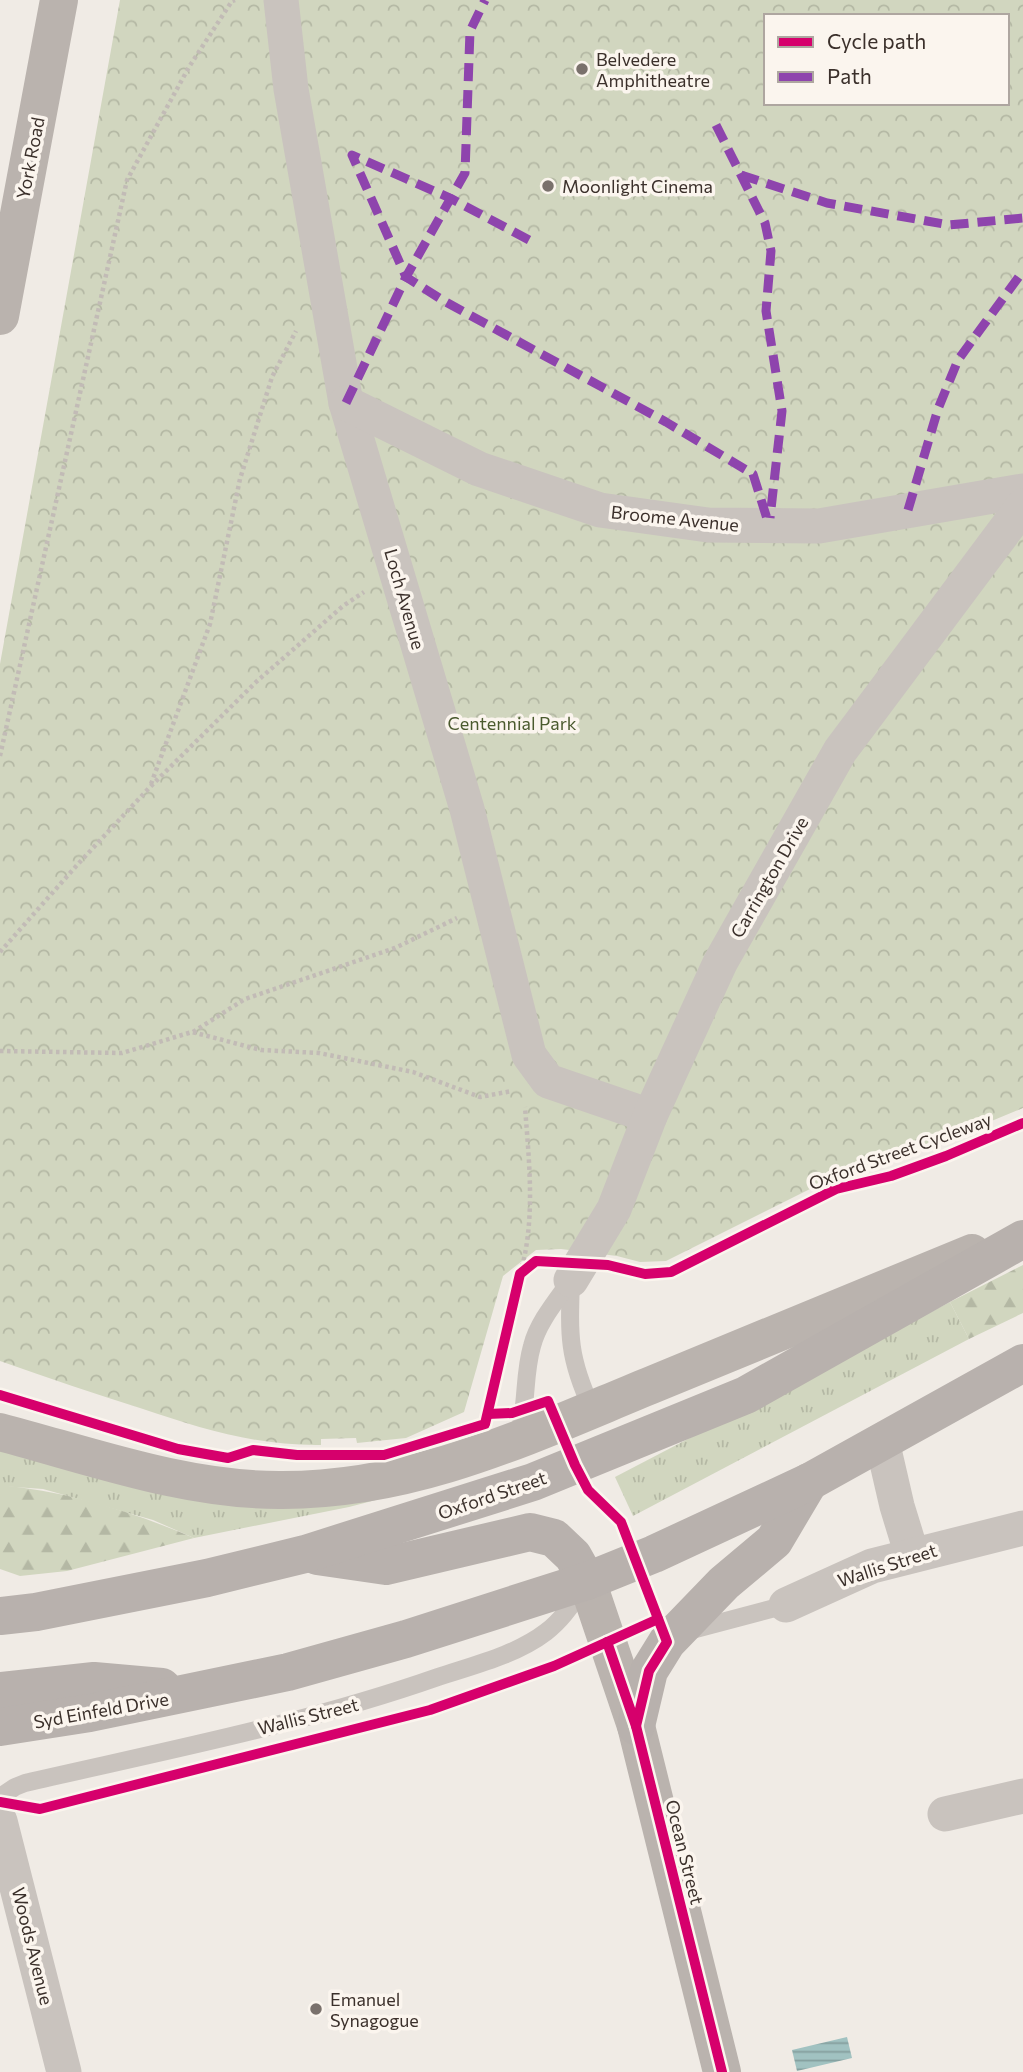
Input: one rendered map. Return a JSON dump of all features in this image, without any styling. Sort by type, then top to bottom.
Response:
[{"type":"main road","name":"York Road","points":[[0,316],[60,0]]},
{"type":"main road","points":[[0,1432],[181,1480],[230,1488],[279,1490],[352,1486],[403,1477],[516,1440],[1023,1232]]},
{"type":"main road","name":"Oxford Street","points":[[0,1616],[36,1612],[207,1578],[305,1555],[533,1482],[746,1395],[1023,1239]]},
{"type":"main road","points":[[0,1691],[94,1681],[203,1691],[288,1672],[406,1639],[587,1581],[654,1554],[809,1482],[1023,1363]]},
{"type":"main road","points":[[636,1727],[649,1671],[674,1635],[724,1583],[774,1541],[809,1482]]},
{"type":"main road","points":[[305,1555],[386,1566],[530,1532],[554,1538],[573,1556],[587,1581]]},
{"type":"main road","name":"Ocean Street","points":[[587,1581],[636,1727],[722,2072]]},
{"type":"main road","name":"Syd Einfeld Drive","points":[[0,1727],[203,1691]]},
{"type":"street","name":"Loch Avenue","points":[[281,0],[291,89],[346,403],[467,809],[529,1055],[548,1081],[650,1116]]},
{"type":"street","name":"Broome Avenue","points":[[346,403],[491,473],[600,510],[694,523],[819,526],[1023,491]]},
{"type":"street","name":"Carrington Drive","points":[[569,1268],[614,1209],[650,1116],[720,963],[840,751],[1023,506]]},
{"type":"street","points":[[882,1441],[912,1555]]},
{"type":"street","name":"Wallis Street","points":[[786,1605],[872,1566],[1023,1528]]},
{"type":"street","points":[[945,1814],[1023,1796]]},
{"type":"street","name":"Woods Avenue","points":[[0,1821],[64,2072]]},
{"type":"lane","points":[[569,1268],[571,1354],[578,1380],[592,1409]]},
{"type":"lane","name":"Carrington Drive","points":[[516,1440],[524,1414],[532,1343],[569,1268]]},
{"type":"lane","name":"Wallis Street","points":[[0,1797],[25,1783],[359,1704],[489,1660],[522,1647],[545,1633],[566,1614],[587,1581]]},
{"type":"lane","name":"Wallis Street","points":[[674,1635],[786,1605]]},
{"type":"path","points":[[0,756],[127,180],[189,67],[235,0]]},
{"type":"path","points":[[149,788],[210,624],[240,479],[272,377],[298,327]]},
{"type":"path","points":[[0,952],[149,788],[256,682],[343,606],[397,570]]},
{"type":"path","points":[[0,1051],[122,1053],[192,1032],[245,999],[395,948],[490,902]]},
{"type":"path","points":[[192,1032],[261,1050],[319,1053],[414,1072],[480,1097],[523,1089]]},
{"type":"path","points":[[517,1287],[526,1255],[530,1176],[524,1101]]},
{"type":"path","points":[[520,1274],[536,1261],[569,1268]]},
{"type":"path","points":[[588,1490],[621,1522]]},
{"type":"green space","name":"Centennial Park","points":[[120,0],[1023,0],[1023,1108],[876,1169],[820,1184],[666,1261],[640,1262],[617,1256],[561,1249],[536,1250],[503,1276],[464,1412],[406,1438],[357,1443],[356,1438],[321,1439],[321,1445],[298,1445],[230,1435],[89,1392],[0,1361],[0,664]]},
{"type":"green space","points":[[1023,1265],[1023,1313],[969,1339],[950,1302]]},
{"type":"green space","points":[[950,1302],[969,1339],[633,1516],[615,1477]]},
{"type":"green space","points":[[0,1443],[193,1499],[426,1487],[349,1507],[194,1538],[153,1520],[43,1489],[0,1486]]},
{"type":"green space","points":[[0,1485],[50,1492],[99,1504],[194,1538],[67,1571],[20,1576],[0,1569]]},
{"type":"water","points":[[847,2037],[852,2058],[797,2071],[792,2050]]},
{"type":"marked path","points":[[346,403],[406,277],[465,173],[470,31],[485,0]]},
{"type":"marked path","points":[[716,125],[765,223],[771,251],[766,311],[782,411],[770,518]]},
{"type":"marked path","points":[[529,240],[450,198],[352,155],[406,277],[444,301],[666,422],[753,474],[769,525]]},
{"type":"marked path","points":[[741,175],[827,203],[949,225],[1023,218]]},
{"type":"marked path","points":[[908,510],[938,409],[958,360],[1023,271]]},
{"type":"cycle path","name":"Oxford Street Cycleway","points":[[0,1395],[178,1449],[228,1458],[253,1450],[297,1455],[384,1455],[485,1424],[520,1274],[536,1261],[608,1265],[645,1274],[671,1272],[836,1189],[891,1176],[1023,1123]]},
{"type":"cycle path","points":[[488,1414],[512,1413],[548,1401],[588,1490],[621,1522],[667,1642],[649,1671],[636,1726]]},
{"type":"cycle path","points":[[0,1802],[40,1809],[430,1710],[554,1666],[658,1619]]},
{"type":"cycle path","points":[[607,1642],[636,1726],[722,2072]]},
{"type":"place","name":"Belvedere Amphitheatre","points":[[582,69]]},
{"type":"place","name":"Moonlight Cinema","points":[[548,186]]},
{"type":"place","name":"Emanuel Synagogue","points":[[316,2009]]}]
